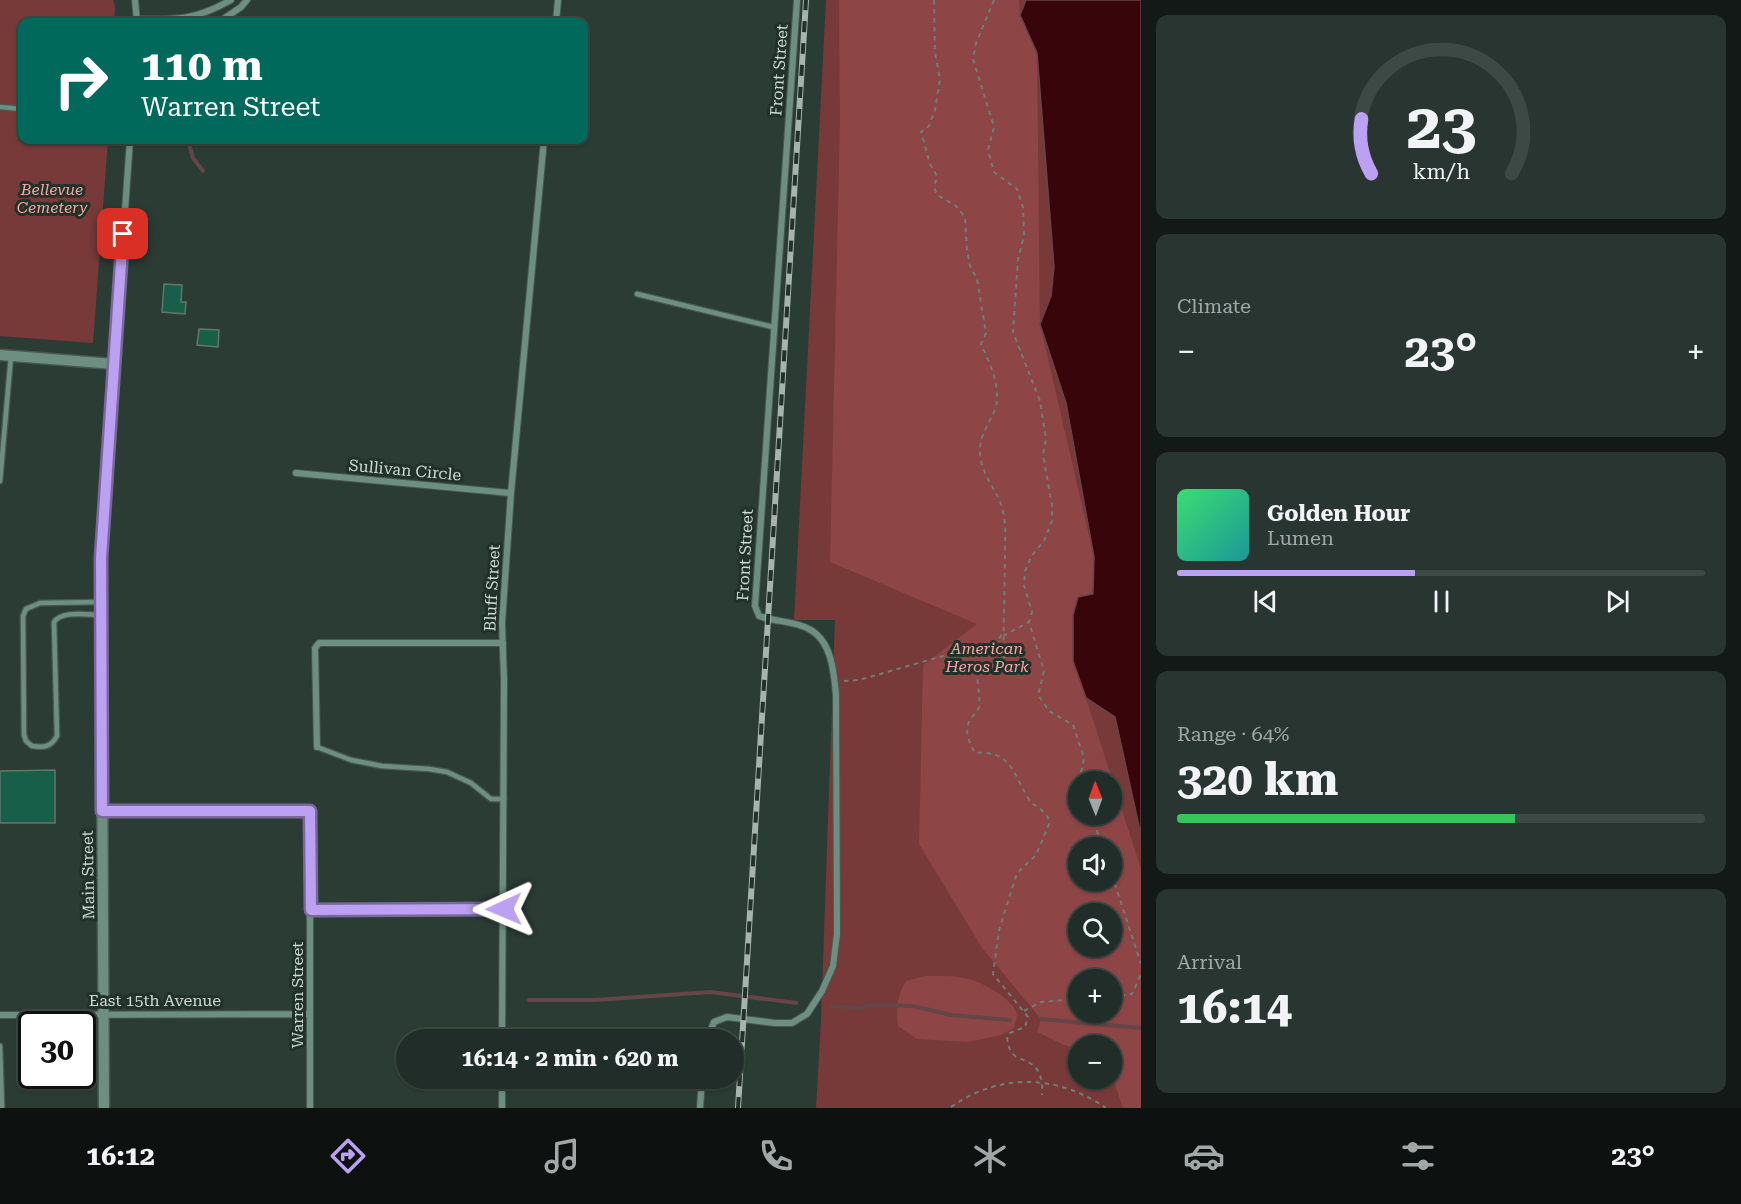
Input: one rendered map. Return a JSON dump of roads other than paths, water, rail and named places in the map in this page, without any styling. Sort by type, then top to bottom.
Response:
[{"type":"street","points":[[135,0],[137,18]]},
{"type":"street","points":[[189,18],[201,15],[231,0]]},
{"type":"street","points":[[225,18],[242,7],[247,0]]},
{"type":"street","points":[[556,18],[558,0]]},
{"type":"street","name":"Front Street","points":[[711,1029],[714,1022],[727,1017],[792,1023],[807,1014],[822,991],[833,966],[837,934],[834,670],[819,636],[808,628],[759,616],[755,606],[797,0]]},
{"type":"street","name":"Main Street","points":[[104,1108],[102,526],[129,144]]},
{"type":"street","name":"Bluff Street","points":[[502,1029],[504,799],[502,622],[511,493],[544,144]]},
{"type":"street","points":[[5,355],[114,364]]},
{"type":"street","name":"Sullivan Circle","points":[[296,473],[511,493]]},
{"type":"street","points":[[317,747],[315,648],[319,643],[503,643]]},
{"type":"street","name":"Warren Street","points":[[102,811],[310,811],[310,1108]]},
{"type":"street","points":[[311,910],[504,909]]},
{"type":"street","name":"East 15th Avenue","points":[[0,1015],[310,1014]]},
{"type":"street","points":[[502,1089],[502,1108]]},
{"type":"street","points":[[700,1108],[701,1089]]},
{"type":"lane","points":[[0,107],[18,109]]},
{"type":"lane","points":[[638,294],[773,327]]},
{"type":"lane","points":[[0,481],[5,355]]},
{"type":"lane","points":[[101,602],[40,603],[26,609],[23,616],[24,735],[26,741],[32,746],[48,747],[54,743],[57,736],[54,622],[63,615],[101,615]]},
{"type":"lane","points":[[317,747],[351,760],[382,766],[447,772],[471,783],[491,799],[504,799]]},
{"type":"lane","points":[[0,1046],[2,1108]]},
{"type":"waterway","points":[[189,144],[193,158],[203,171]]},
{"type":"waterway","points":[[529,1000],[595,1000],[711,992],[796,1003]]},
{"type":"waterway","points":[[831,1006],[861,1008],[872,1005],[913,1006],[951,1015],[1010,1020]]},
{"type":"waterway","points":[[1041,1019],[1141,1028]]},
{"type":"railway","points":[[738,1108],[806,0]]},
{"type":"park label","name":"Bellevue Cemetery","points":[[52,198]]},
{"type":"park label","name":"American Heros Park","points":[[987,657]]}]
